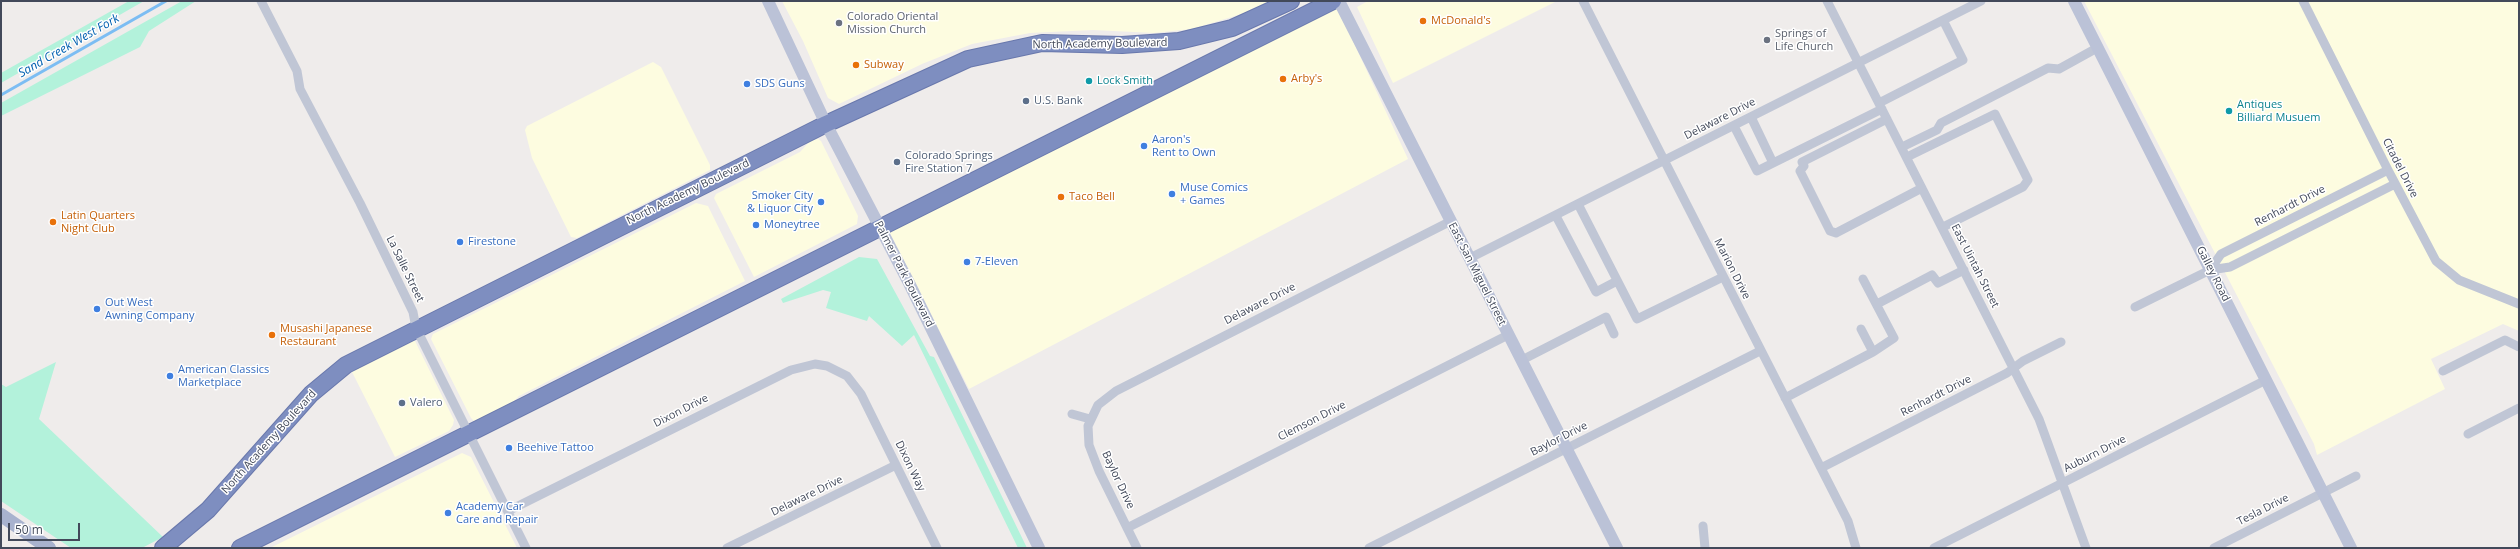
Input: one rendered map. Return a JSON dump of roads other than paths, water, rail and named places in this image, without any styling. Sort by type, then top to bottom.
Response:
[{"type":"highway","name":"North Academy Boulevard","points":[[163,548],[208,510],[297,408],[323,382],[346,365],[416,328],[826,124],[968,59],[1042,43],[1145,44],[1179,41],[1232,28],[1291,1]]},
{"type":"highway","points":[[240,548],[881,229],[1333,1]]},
{"type":"main road","name":"Palmer Park Boulevard","points":[[768,1],[826,124],[881,229],[1039,548]]},
{"type":"main road","name":"East San Miguel Street","points":[[1339,1],[1508,335],[1618,547]]},
{"type":"main road","name":"Galley Road","points":[[2074,1],[2351,548]]},
{"type":"main road","points":[[1,515],[49,548]]},
{"type":"street","name":"La Salle Street","points":[[261,1],[297,71],[300,89],[360,203],[413,312],[416,328],[526,548]]},
{"type":"street","name":"Marion Drive","points":[[1583,1],[1760,351],[1848,521],[1856,548]]},
{"type":"street","name":"East Uintah Street","points":[[1827,1],[1943,227],[2043,429],[2086,548]]},
{"type":"street","name":"Delaware Drive","points":[[1470,258],[1664,162],[1858,62],[1981,1]]},
{"type":"street","name":"Citadel Drive","points":[[2303,1],[2430,251],[2446,272],[2472,286],[2519,304]]},
{"type":"street","points":[[1734,126],[1757,171],[1773,163],[1881,106],[1963,60],[1943,20]]},
{"type":"street","points":[[1902,147],[1937,130],[1941,123],[2048,68],[2058,69],[2097,48]]},
{"type":"street","points":[[1906,157],[1995,114],[2028,180],[2023,187],[1943,227]]},
{"type":"street","points":[[1751,117],[1773,163]]},
{"type":"street","points":[[1887,118],[1802,162],[1804,166],[1800,171],[1830,231],[1836,233],[1922,188]]},
{"type":"street","name":"Renhardt Drive","points":[[2210,270],[2221,254],[2388,170]]},
{"type":"street","name":"Renhardt Drive","points":[[2135,307],[2210,270],[2230,267],[2395,184]]},
{"type":"street","points":[[1578,204],[1637,319],[1723,277]]},
{"type":"street","points":[[1556,216],[1596,292],[1617,281]]},
{"type":"street","name":"Delaware Drive","points":[[1090,419],[1098,405],[1116,391],[1450,221]]},
{"type":"street","points":[[1877,304],[1932,275],[1938,283],[1964,270]]},
{"type":"street","points":[[1785,398],[1873,352],[1894,338],[1864,279]]},
{"type":"street","points":[[1522,360],[1606,317],[1614,334]]},
{"type":"street","points":[[1861,329],[1873,352]]},
{"type":"street","name":"Clemson Drive","points":[[1127,528],[1508,335]]},
{"type":"street","points":[[2443,371],[2505,340],[2519,347]]},
{"type":"street","name":"Renhardt Drive","points":[[1821,468],[2061,342]]},
{"type":"street","name":"Baylor Drive","points":[[1369,548],[1760,351]]},
{"type":"street","name":"Dixon Drive","points":[[508,511],[805,364],[815,364],[836,369],[847,376],[861,394]]},
{"type":"street","name":"Auburn Drive","points":[[1934,548],[2266,380]]},
{"type":"street","name":"Dixon Way","points":[[861,394],[937,548]]},
{"type":"street","points":[[2468,434],[2519,408]]},
{"type":"street","points":[[1072,414],[1090,419]]},
{"type":"street","name":"Baylor Drive","points":[[1090,419],[1088,434],[1093,457],[1137,548]]},
{"type":"street","name":"Delaware Drive","points":[[727,548],[896,465]]},
{"type":"street","name":"Tesla Drive","points":[[2214,548],[2356,476]]},
{"type":"street","points":[[1703,526],[1705,548]]},
{"type":"waterway","name":"Sand Creek West Fork","points":[[1,95],[166,1]]},
{"type":"place","name":"McDonald's","points":[[1423,21]]},
{"type":"place","name":"Colorado Oriental Mission Church","points":[[839,23]]},
{"type":"place","name":"Springs of Life Church","points":[[1767,40]]},
{"type":"place","name":"Subway","points":[[856,65]]},
{"type":"place","name":"Arby's","points":[[1283,79]]},
{"type":"place","name":"Lock Smith","points":[[1089,81]]},
{"type":"place","name":"SDS Guns","points":[[747,84]]},
{"type":"place","name":"U.S. Bank","points":[[1026,101]]},
{"type":"place","name":"Antiques Billiard Musuem","points":[[2229,111]]},
{"type":"place","name":"Aaron's Rent to Own","points":[[1144,146]]},
{"type":"place","name":"Colorado Springs Fire Station 7","points":[[897,162]]},
{"type":"place","name":"Muse Comics + Games","points":[[1172,194]]},
{"type":"place","name":"Taco Bell","points":[[1061,197]]},
{"type":"place","name":"Smoker City & Liquor City","points":[[821,202]]},
{"type":"place","name":"Latin Quarters Night Club","points":[[53,222]]},
{"type":"place","name":"Moneytree","points":[[756,225]]},
{"type":"place","name":"Firestone","points":[[460,242]]},
{"type":"place","name":"7-Eleven","points":[[967,262]]},
{"type":"place","name":"Out West Awning Company","points":[[97,309]]},
{"type":"place","name":"Musashi Japanese Restaurant","points":[[272,335]]},
{"type":"place","name":"American Classics Marketplace","points":[[170,376]]},
{"type":"place","name":"Valero","points":[[402,403]]},
{"type":"place","name":"Beehive Tattoo","points":[[509,448]]},
{"type":"place","name":"Academy Car Care and Repair","points":[[448,513]]}]
